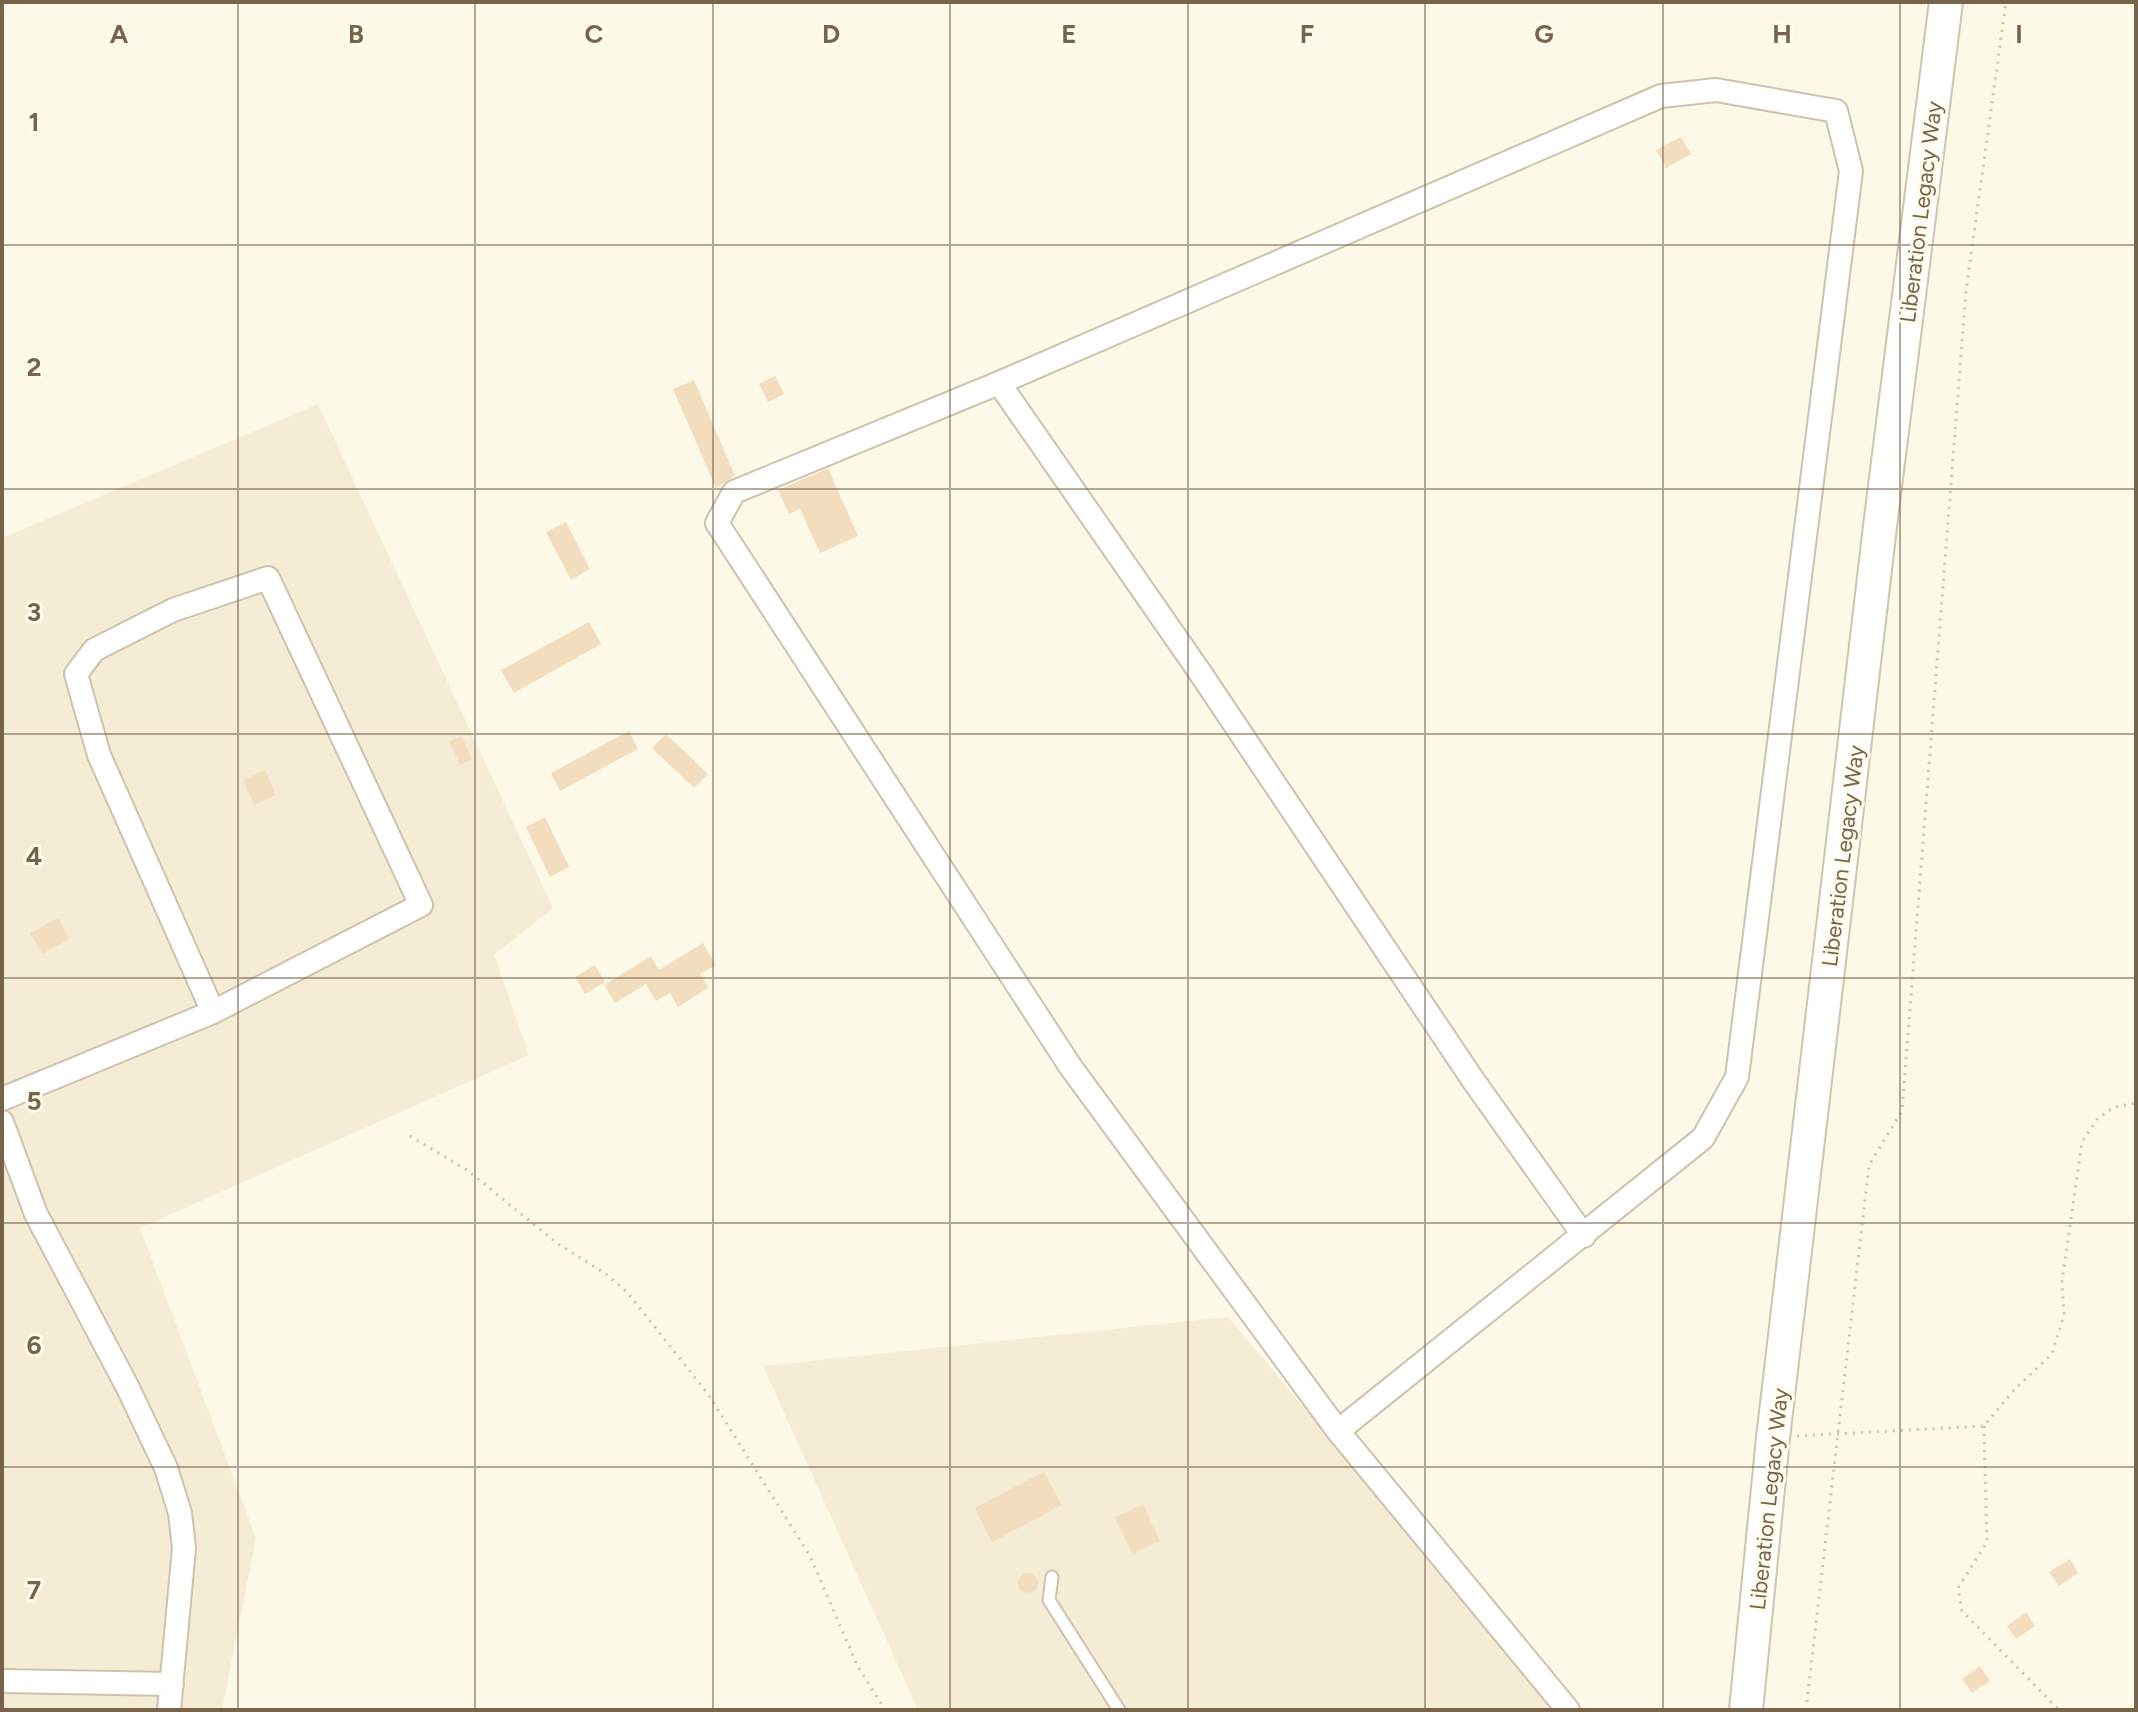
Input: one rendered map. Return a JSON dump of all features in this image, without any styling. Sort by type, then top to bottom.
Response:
[{"type":"main road","name":"Liberation Legacy Way","points":[[1746,1710],[1773,1438],[1881,518],[1946,2]]},
{"type":"street","points":[[1338,1431],[1703,1138],[1737,1077],[1851,171],[1836,111],[1716,90],[1661,96],[999,383],[734,492],[717,523],[1070,1066],[1338,1431],[1568,1710]]},
{"type":"street","points":[[999,383],[1208,684],[1473,1080],[1584,1236]]},
{"type":"street","points":[[2,1099],[213,1012],[421,905],[268,578],[173,610],[94,650],[76,674],[99,755],[213,1012]]},
{"type":"street","points":[[2,1122],[36,1214],[127,1386],[166,1468],[180,1513],[184,1548],[169,1710]]},
{"type":"street","points":[[2,1681],[172,1684]]},
{"type":"lane","points":[[1052,1577],[1049,1600],[1119,1710]]},
{"type":"path","points":[[1806,1710],[1869,1165],[1902,1111],[1966,291],[2006,2]]},
{"type":"path","points":[[2059,1710],[1962,1611],[1958,1588],[1987,1542],[1984,1426],[2013,1391],[2052,1354],[2064,1315],[2062,1281],[2082,1142],[2098,1118],[2114,1107],[2136,1103]]},
{"type":"path","points":[[410,1136],[467,1170],[558,1244],[606,1274],[636,1302],[708,1394],[810,1556],[857,1665],[885,1710]]},
{"type":"path","points":[[1773,1438],[1984,1426]]},
{"type":"shaded area","points":[[318,404],[553,908],[494,955],[529,1055],[140,1228],[256,1538],[222,1710],[2,1710],[2,538]]},
{"type":"shaded area","points":[[1228,1317],[1557,1710],[918,1710],[763,1366]]},
{"type":"building","points":[[1681,137],[1691,154],[1666,168],[1656,150]]},
{"type":"building","points":[[775,376],[784,394],[768,402],[759,384]]},
{"type":"building","points":[[694,380],[735,476],[716,488],[673,389]]},
{"type":"building","points":[[828,468],[858,536],[820,553],[800,509],[789,514],[778,490]]},
{"type":"building","points":[[566,522],[590,569],[571,580],[546,532]]},
{"type":"building","points":[[589,622],[601,644],[514,693],[501,670]]},
{"type":"building","points":[[629,731],[638,749],[560,791],[551,773]]},
{"type":"building","points":[[666,734],[708,774],[694,788],[652,748]]},
{"type":"building","points":[[462,736],[472,759],[460,765],[449,742]]},
{"type":"building","points":[[265,770],[276,795],[254,805],[243,780]]},
{"type":"building","points":[[545,817],[569,867],[550,877],[526,827]]},
{"type":"building","points":[[58,918],[69,939],[42,954],[30,933]]},
{"type":"building","points":[[703,943],[716,965],[700,974],[708,988],[678,1007],[670,993],[656,1001],[646,984],[615,1003],[604,985],[651,956],[659,970]]},
{"type":"building","points":[[595,965],[605,982],[585,994],[575,977]]},
{"type":"building","points":[[1044,1472],[1062,1505],[992,1542],[975,1508]]},
{"type":"building","points":[[1143,1504],[1160,1541],[1132,1554],[1115,1518]]},
{"type":"building","points":[[2070,1559],[2078,1573],[2059,1586],[2049,1572]]},
{"type":"building","points":[[1024,1573],[1032,1573],[1038,1583],[1032,1593],[1024,1593],[1018,1587],[1018,1579]]},
{"type":"building","points":[[2026,1612],[2035,1626],[2016,1639],[2007,1626]]},
{"type":"building","points":[[1980,1666],[1990,1681],[1972,1693],[1962,1679]]}]
